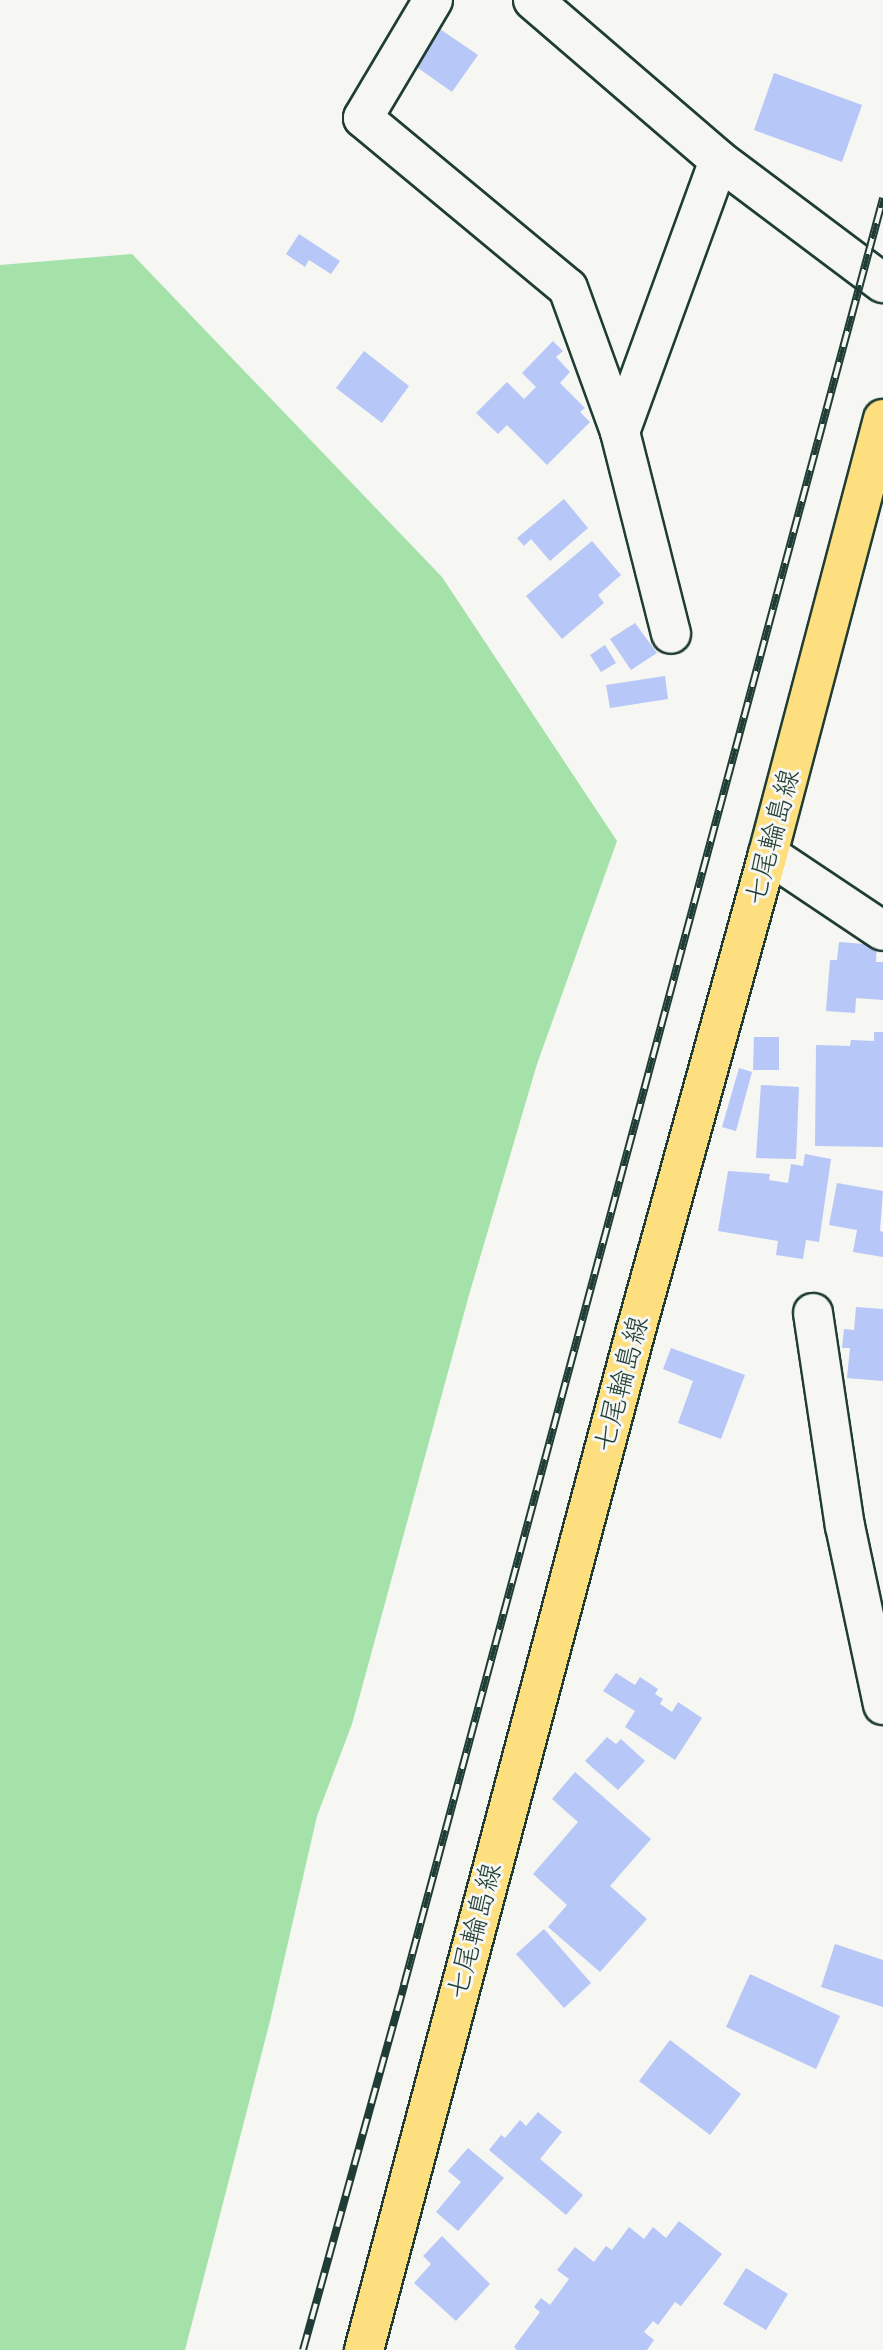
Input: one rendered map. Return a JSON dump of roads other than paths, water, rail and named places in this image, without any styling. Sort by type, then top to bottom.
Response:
[{"type":"main road","name":"七尾輪島線","points":[[364,2350],[621,1383],[768,854],[883,419]]},
{"type":"street","points":[[433,0],[363,118],[568,288],[620,432],[671,634]]},
{"type":"street","points":[[533,0],[719,160],[883,283]]},
{"type":"street","points":[[620,432],[719,160]]},
{"type":"street","points":[[768,854],[883,930]]},
{"type":"street","points":[[813,1313],[845,1526],[883,1705]]},
{"type":"railway","points":[[303,2350],[404,1985],[883,198]]}]
